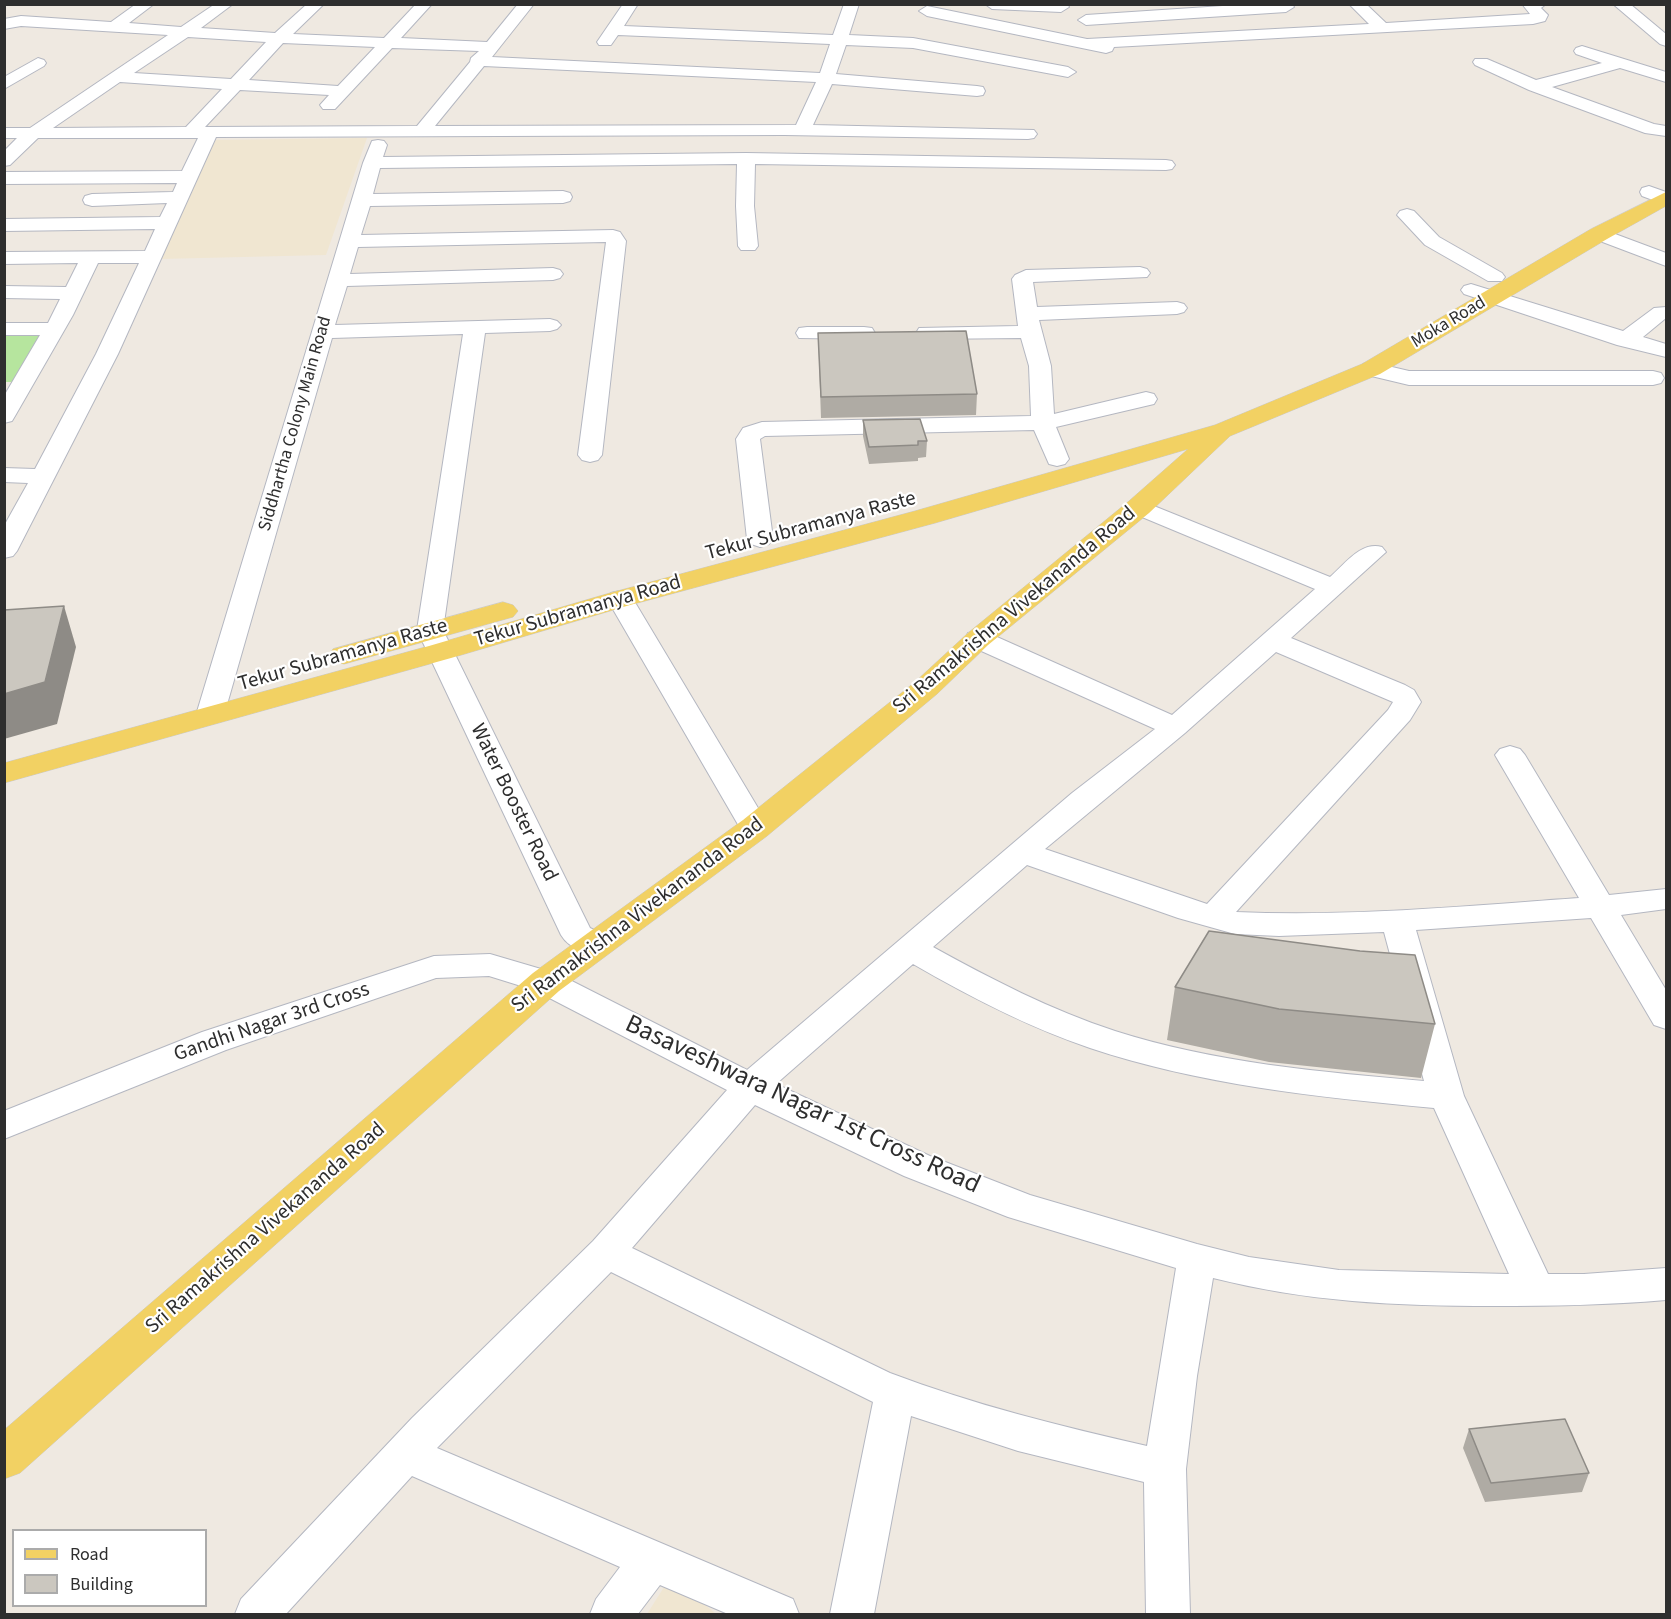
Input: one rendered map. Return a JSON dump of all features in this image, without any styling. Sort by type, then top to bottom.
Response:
[{"type":"main road","name":"Moka Road","points":[[1231,420],[1346,363],[1471,290],[1494,287],[1599,234],[1663,194]]},
{"type":"main road","name":"Moka Road","points":[[1231,420],[1371,369],[1494,287],[1663,194]]},
{"type":"main road","points":[[1142,445],[1231,420]]},
{"type":"main road","name":"Sri Ramakrishna Vivekananda Road","points":[[6,1456],[546,982],[755,828],[926,688],[978,639],[1139,507],[1231,420]]},
{"type":"main road","name":"Tekur Subramanya Raste","points":[[4,750],[213,703],[435,641],[760,539],[943,492],[1057,459],[1142,445]]},
{"type":"main road","name":"Tekur Subramanya Road","points":[[435,641],[620,599],[913,520],[1142,445]]},
{"type":"main road","points":[[4,773],[213,703]]},
{"type":"street","points":[[4,22],[29,4]]},
{"type":"street","points":[[114,27],[147,4]]},
{"type":"street","points":[[9,156],[32,134],[226,4]]},
{"type":"street","points":[[7,540],[44,476],[107,354],[188,177],[200,139],[232,86],[316,4]]},
{"type":"street","points":[[302,133],[424,4]]},
{"type":"street","points":[[421,132],[477,61],[527,4]]},
{"type":"street","points":[[587,67],[631,4]]},
{"type":"street","points":[[802,131],[826,78],[852,4]]},
{"type":"street","points":[[992,4],[1061,8]]},
{"type":"street","points":[[1356,4],[1383,28]]},
{"type":"street","points":[[1528,5],[1539,4]]},
{"type":"street","points":[[1620,4],[1666,41]]},
{"type":"street","points":[[1088,45],[1539,18],[1540,15],[1528,5]]},
{"type":"street","points":[[1086,20],[1285,6],[1311,32]]},
{"type":"street","points":[[46,23],[64,10]]},
{"type":"street","points":[[1438,12],[1454,24]]},
{"type":"street","points":[[4,22],[21,21],[279,38],[490,46]]},
{"type":"street","points":[[613,30],[838,40],[922,22],[1171,56]]},
{"type":"street","points":[[922,22],[1068,72]]},
{"type":"street","points":[[1582,51],[1666,77]]},
{"type":"street","points":[[4,84],[38,63],[16,61]]},
{"type":"street","points":[[477,61],[826,78],[920,92],[977,91]]},
{"type":"street","points":[[1481,62],[1535,86],[1651,129],[1666,131]]},
{"type":"street","points":[[1535,86],[1619,63]]},
{"type":"street","points":[[117,77],[232,86],[342,91]]},
{"type":"street","points":[[108,150],[200,139],[302,133],[802,131],[909,126],[1028,134]]},
{"type":"street","name":"Siddhartha Colony Main Road","points":[[213,703],[382,132]]},
{"type":"street","points":[[4,134],[200,139]]},
{"type":"street","points":[[9,156],[38,151]]},
{"type":"street","points":[[372,163],[746,158],[1166,165]]},
{"type":"street","points":[[746,158],[745,206],[748,246]]},
{"type":"street","points":[[4,178],[188,177]]},
{"type":"street","points":[[361,200],[563,196]]},
{"type":"street","points":[[92,200],[179,197]]},
{"type":"street","points":[[1407,215],[1432,241],[1494,287],[1625,340],[1666,351]]},
{"type":"street","points":[[4,225],[167,224]]},
{"type":"street","points":[[1599,234],[1666,260]]},
{"type":"street","points":[[350,241],[613,236],[616,241],[590,455]]},
{"type":"street","points":[[4,416],[14,384],[55,329],[91,257]]},
{"type":"street","points":[[4,258],[152,257]]},
{"type":"street","points":[[1057,459],[1043,423],[1040,366],[1028,323],[1022,279],[1033,274],[1140,273]]},
{"type":"street","points":[[338,280],[553,274]]},
{"type":"street","points":[[4,292],[74,293]]},
{"type":"street","points":[[807,333],[895,333],[1177,308]]},
{"type":"street","points":[[1625,340],[1662,312]]},
{"type":"street","points":[[323,332],[550,325]]},
{"type":"street","points":[[435,641],[475,327]]},
{"type":"street","points":[[4,329],[55,329]]},
{"type":"street","points":[[1371,369],[1409,378],[1653,378]]},
{"type":"street","points":[[760,539],[748,439],[751,433],[762,429],[1043,423],[1146,399]]},
{"type":"street","points":[[4,475],[44,476]]},
{"type":"street","points":[[1139,507],[1332,587]]},
{"type":"street","points":[[257,1614],[405,1454],[606,1252],[750,1087],[1083,800],[1175,727],[1373,552]]},
{"type":"street","points":[[620,599],[755,828]]},
{"type":"street","points":[[978,639],[1175,727]]},
{"type":"street","points":[[1214,917],[1400,714],[1407,702],[1395,691],[1272,640]]},
{"type":"street","name":"Water Booster Road","points":[[435,641],[577,934],[596,944]]},
{"type":"street","points":[[1510,755],[1666,1017]]},
{"type":"street","points":[[1022,852],[1235,923],[1279,925],[1397,921],[1600,907],[1666,898]]},
{"type":"street","points":[[1397,921],[1446,1096],[1536,1290]]},
{"type":"street","points":[[910,948],[968,981],[1036,1013],[1130,1048],[1231,1071],[1298,1083],[1446,1096]]},
{"type":"street","name":"Gandhi Nagar 3rd Cross","points":[[4,1126],[214,1041],[434,967],[461,964],[490,965],[546,982]]},
{"type":"street","name":"Basaveshwara Nagar 1st Cross Road","points":[[546,982],[750,1087],[917,1166],[1021,1208],[1197,1259],[1249,1272],[1339,1286],[1442,1290],[1584,1290],[1666,1284]]},
{"type":"street","points":[[606,1252],[920,1404],[1038,1438],[1165,1468]]},
{"type":"street","points":[[1168,1614],[1165,1468],[1177,1376],[1197,1259]]},
{"type":"street","points":[[852,1614],[895,1393]]},
{"type":"street","points":[[405,1454],[777,1614]]},
{"type":"street","points":[[612,1614],[652,1560]]},
{"type":"shaded area","points":[[367,138],[326,255],[160,259],[212,140]]},
{"type":"shaded area","points":[[671,1576],[716,1614],[647,1614]]},
{"type":"green space","points":[[49,330],[19,382],[5,382],[4,331]]},
{"type":"building","points":[[966,331],[977,394],[821,397],[818,333]]},
{"type":"building","points":[[920,419],[927,441],[918,441],[918,445],[869,447],[863,420]]},
{"type":"building","points":[[64,606],[45,682],[4,694],[4,610]]},
{"type":"building","points":[[1209,931],[1360,951],[1415,955],[1435,1024],[1279,1009],[1175,987]]},
{"type":"building","points":[[1565,1419],[1589,1473],[1491,1483],[1469,1429]]}]
